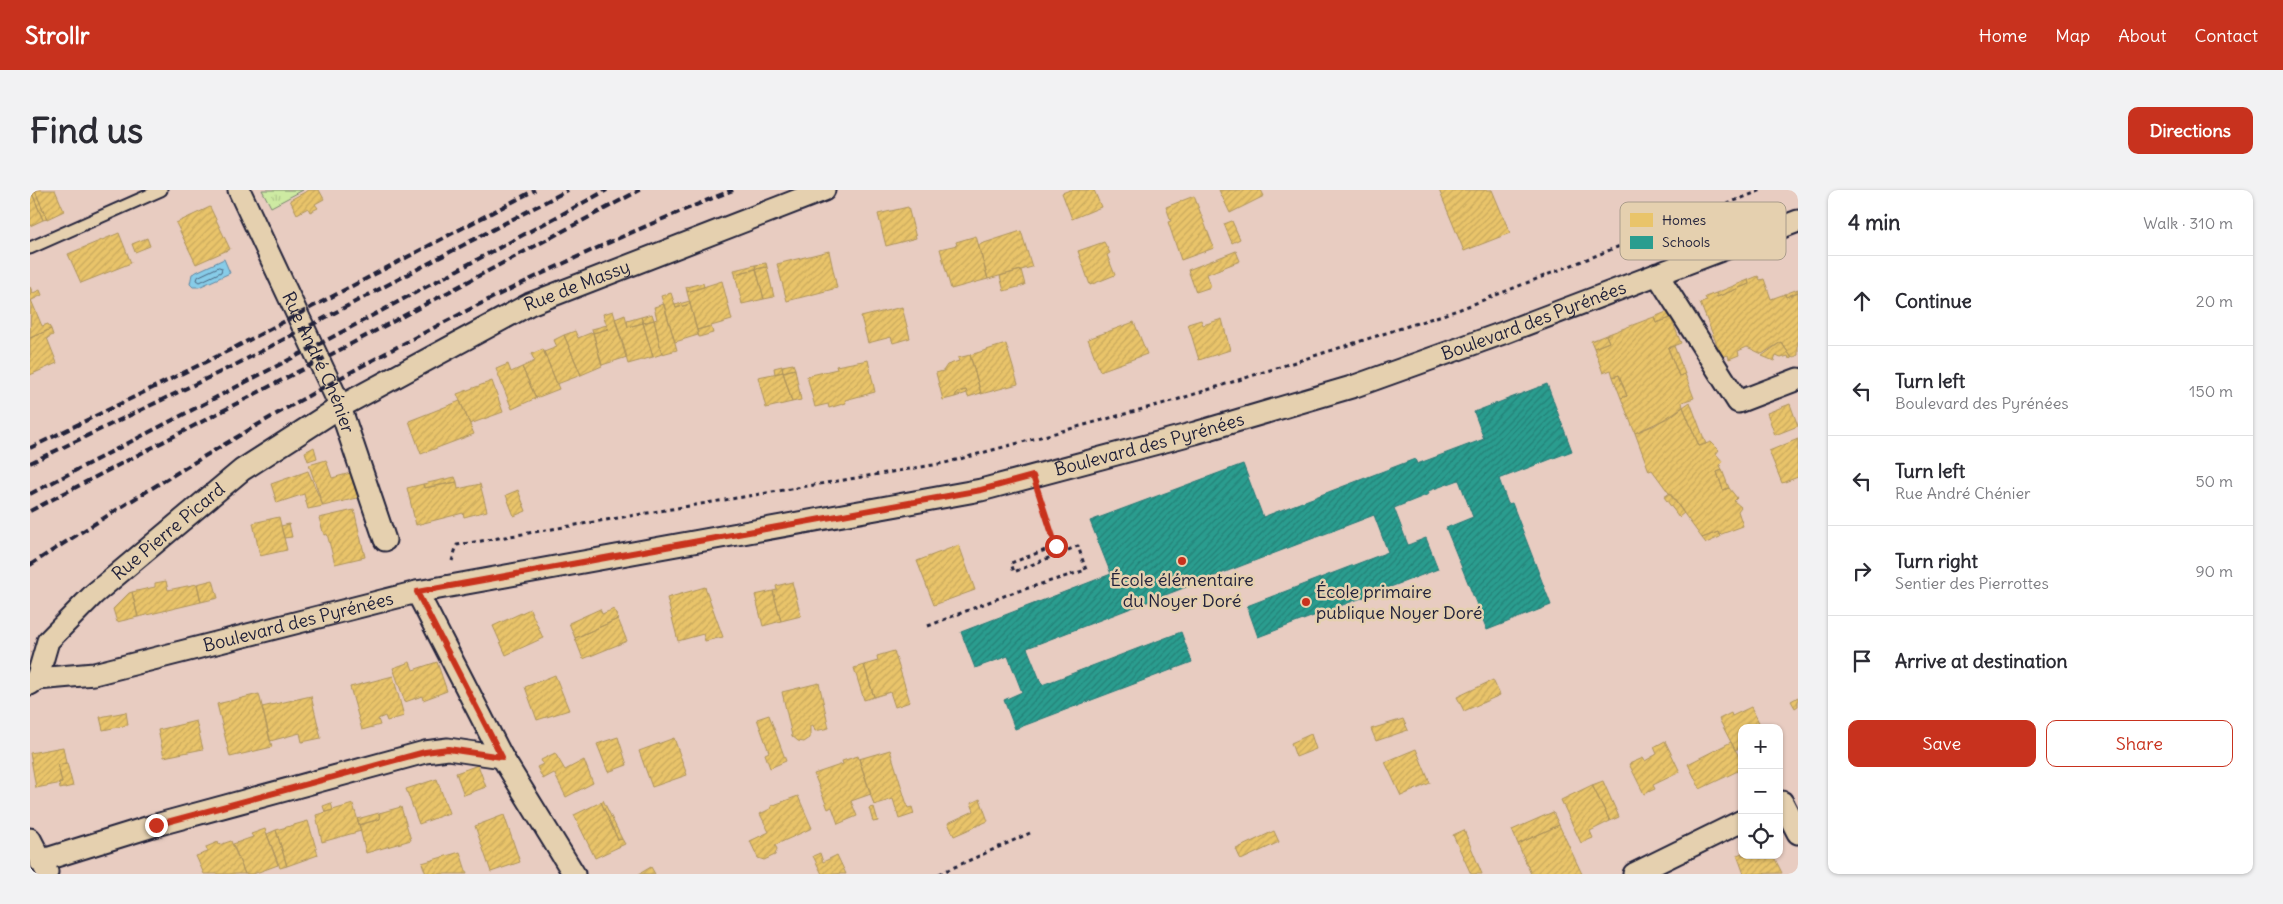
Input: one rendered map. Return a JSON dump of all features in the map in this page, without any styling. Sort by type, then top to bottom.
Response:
[{"type":"street","name":"Rue André Chénier","points":[[239,190],[340,406],[385,540]]},
{"type":"street","name":"Rue de Massy","points":[[340,406],[530,304],[824,190]]},
{"type":"street","name":"Boulevard des Pyrénées","points":[[1786,226],[1798,221]]},
{"type":"street","name":"Boulevard des Pyrénées","points":[[33,682],[94,674],[417,592],[981,490],[1195,433],[1355,386],[1694,260]]},
{"type":"street","points":[[1657,274],[1738,402],[1798,379]]},
{"type":"street","name":"Rue Pierre Picard","points":[[33,682],[48,641],[94,594],[242,470],[340,406]]},
{"type":"street","points":[[417,592],[502,757],[574,874]]},
{"type":"street","points":[[30,839],[44,868],[156,825],[425,752],[448,749],[502,757]]},
{"type":"street","points":[[1786,799],[1798,833]]},
{"type":"street","points":[[1634,874],[1738,823]]},
{"type":"lane","points":[[30,248],[161,190]]},
{"type":"path","points":[[1732,202],[1762,190]]},
{"type":"path","points":[[444,588],[457,545],[945,463],[1147,408],[1458,310],[1620,246]]},
{"type":"path","points":[[928,626],[1009,594],[1086,570],[1078,546],[1014,572],[1011,563],[1056,546],[1033,476]]},
{"type":"path","points":[[940,874],[1030,833]]},
{"type":"green space","points":[[262,190],[303,190],[271,207]]},
{"type":"water","points":[[224,259],[230,273],[199,287],[193,287],[190,284],[192,274]]},
{"type":"building: Homes","points":[[55,190],[64,211],[47,219],[35,191]]},
{"type":"building: Homes","points":[[309,190],[319,190],[324,199],[315,204],[318,208],[310,212],[308,208],[297,214],[290,200]]},
{"type":"building: Homes","points":[[1070,190],[1094,190],[1101,207],[1072,219],[1062,193]]},
{"type":"building: Homes","points":[[1219,190],[1261,190],[1264,196],[1230,213]]},
{"type":"building: Homes","points":[[1439,190],[1492,190],[1510,233],[1464,251]]},
{"type":"building: Homes","points":[[35,191],[47,219],[43,220],[32,193]]},
{"type":"building: Homes","points":[[32,193],[43,220],[30,226],[30,194]]},
{"type":"building: Homes","points":[[1194,196],[1214,248],[1181,260],[1168,222],[1171,221],[1166,207]]},
{"type":"building: Homes","points":[[210,207],[230,249],[196,264],[176,223]]},
{"type":"building: Homes","points":[[908,207],[916,238],[886,246],[878,214]]},
{"type":"building: Homes","points":[[1232,221],[1240,239],[1232,243],[1224,224]]},
{"type":"building: Homes","points":[[1021,231],[1032,267],[988,279],[978,245]]},
{"type":"building: Homes","points":[[119,233],[131,263],[81,283],[68,254]]},
{"type":"building: Homes","points":[[976,236],[988,279],[951,289],[940,249],[957,245],[956,242]]},
{"type":"building: Homes","points":[[147,238],[150,246],[135,252],[132,244]]},
{"type":"building: Homes","points":[[1104,242],[1110,253],[1107,255],[1115,275],[1090,285],[1078,251]]},
{"type":"building: Homes","points":[[829,251],[837,288],[787,301],[777,264]]},
{"type":"building: Homes","points":[[1236,251],[1240,261],[1207,274],[1211,287],[1196,292],[1188,270]]},
{"type":"building: Homes","points":[[766,263],[767,267],[756,269],[755,265]]},
{"type":"building: Homes","points":[[755,265],[756,269],[735,274],[734,270]]},
{"type":"building: Homes","points":[[767,267],[774,297],[764,299],[756,269]]},
{"type":"building: Homes","points":[[756,269],[764,299],[742,304],[735,274]]},
{"type":"building: Homes","points":[[1021,270],[1025,285],[1004,291],[1000,276]]},
{"type":"building: Homes","points":[[1758,276],[1760,280],[1764,279],[1771,299],[1785,294],[1786,297],[1798,292],[1798,355],[1792,358],[1781,342],[1762,354],[1747,347],[1738,351],[1739,355],[1729,359],[1728,355],[1722,357],[1700,303],[1707,301],[1705,297],[1716,293],[1717,297],[1749,284],[1748,280]]},
{"type":"building: Homes","points":[[1748,280],[1749,284],[1717,297],[1716,293]]},
{"type":"building: Homes","points":[[722,281],[732,320],[697,330],[687,292]]},
{"type":"building: Homes","points":[[703,283],[704,287],[687,292],[686,287]]},
{"type":"building: Homes","points":[[30,287],[33,293],[40,290],[42,295],[30,301]]},
{"type":"building: Homes","points":[[1798,289],[1798,292],[1786,297],[1785,294]]},
{"type":"building: Homes","points":[[671,293],[676,308],[690,304],[698,335],[675,342],[661,296]]},
{"type":"building: Homes","points":[[31,300],[42,326],[48,324],[51,329],[30,338]]},
{"type":"building: Homes","points":[[690,301],[690,304],[676,308],[675,305]]},
{"type":"building: Homes","points":[[664,304],[677,350],[662,354],[654,320],[657,319],[654,307]]},
{"type":"building: Homes","points":[[902,307],[910,338],[893,343],[891,337],[868,343],[861,317]]},
{"type":"building: Homes","points":[[613,311],[627,357],[602,365],[593,333],[608,329],[603,314]]},
{"type":"building: Homes","points":[[1669,311],[1671,318],[1656,323],[1654,317]]},
{"type":"building: Homes","points":[[652,314],[654,320],[643,323],[641,317]]},
{"type":"building: Homes","points":[[625,315],[628,327],[643,323],[653,357],[628,364],[615,319]]},
{"type":"building: Homes","points":[[641,317],[643,323],[628,327],[627,321]]},
{"type":"building: Homes","points":[[1654,317],[1656,323],[1671,318],[1681,343],[1668,348],[1679,376],[1685,374],[1694,398],[1682,402],[1683,407],[1670,417],[1635,433],[1621,398],[1627,396],[1619,375],[1613,377],[1611,370],[1603,373],[1594,348],[1609,342],[1606,335]]},
{"type":"building: Homes","points":[[1222,319],[1230,350],[1199,360],[1188,324],[1201,320],[1203,325]]},
{"type":"building: Homes","points":[[654,320],[662,354],[653,357],[643,323]]},
{"type":"building: Homes","points":[[1134,322],[1147,354],[1100,371],[1088,339]]},
{"type":"building: Homes","points":[[607,325],[608,329],[593,333],[592,329]]},
{"type":"building: Homes","points":[[711,326],[713,333],[699,337],[697,330]]},
{"type":"building: Homes","points":[[51,329],[53,335],[47,338],[57,363],[30,375],[30,338]]},
{"type":"building: Homes","points":[[575,331],[578,338],[593,332],[602,366],[581,375],[564,335]]},
{"type":"building: Homes","points":[[564,335],[581,375],[557,384],[544,352],[557,347],[554,340]]},
{"type":"building: Homes","points":[[1606,335],[1609,342],[1594,348],[1591,341]]},
{"type":"building: Homes","points":[[1781,342],[1792,358],[1776,356],[1774,361],[1762,356]]},
{"type":"building: Homes","points":[[1006,344],[1018,384],[981,394],[970,355]]},
{"type":"building: Homes","points":[[1674,346],[1685,374],[1679,376],[1668,348]]},
{"type":"building: Homes","points":[[543,349],[559,389],[536,398],[522,367],[535,361],[531,354]]},
{"type":"building: Homes","points":[[970,355],[981,393],[968,397],[966,390],[957,392],[955,397],[943,400],[936,373],[943,371],[947,365],[959,361],[958,358]]},
{"type":"building: Homes","points":[[868,360],[875,392],[845,400],[846,403],[829,408],[828,404],[815,407],[807,376],[837,369],[836,366]]},
{"type":"building: Homes","points":[[508,364],[511,372],[522,367],[536,398],[512,409],[496,369]]},
{"type":"building: Homes","points":[[793,364],[795,369],[783,372],[782,366]]},
{"type":"building: Homes","points":[[782,366],[783,372],[775,374],[774,368]]},
{"type":"building: Homes","points":[[795,369],[801,400],[792,402],[783,372]]},
{"type":"building: Homes","points":[[783,372],[792,402],[766,408],[758,377]]},
{"type":"building: Homes","points":[[1619,375],[1627,396],[1621,398],[1613,377]]},
{"type":"building: Homes","points":[[492,381],[503,412],[470,424],[457,394]]},
{"type":"building: Homes","points":[[966,390],[967,393],[955,397],[957,392]]},
{"type":"building: Homes","points":[[460,401],[474,434],[421,454],[409,421]]},
{"type":"building: Homes","points":[[1690,402],[1706,444],[1699,446],[1683,407]]},
{"type":"building: Homes","points":[[1790,404],[1798,426],[1775,435],[1767,413]]},
{"type":"building: Homes","points":[[1683,407],[1699,446],[1711,442],[1719,450],[1716,454],[1723,462],[1720,465],[1722,470],[1717,472],[1723,490],[1729,488],[1737,498],[1734,501],[1741,507],[1738,511],[1743,526],[1719,535],[1718,532],[1702,538],[1652,470],[1649,471],[1635,433],[1655,425]]},
{"type":"building: Homes","points":[[1798,439],[1798,477],[1782,483],[1769,451]]},
{"type":"building: Homes","points":[[314,447],[317,458],[308,461],[305,452]]},
{"type":"building: Homes","points":[[326,460],[332,478],[358,471],[366,496],[323,506],[309,465]]},
{"type":"building: Homes","points":[[1722,470],[1729,488],[1723,490],[1717,472]]},
{"type":"building: Homes","points":[[308,471],[323,506],[308,509],[304,494],[277,503],[271,484]]},
{"type":"building: Homes","points":[[455,477],[457,482],[424,488],[423,484]]},
{"type":"building: Homes","points":[[457,482],[458,489],[480,484],[487,511],[464,517],[463,513],[416,525],[407,488],[423,484],[424,488]]},
{"type":"building: Homes","points":[[518,490],[526,511],[514,516],[506,495]]},
{"type":"building: Homes","points":[[1670,493],[1684,513],[1679,517],[1664,497]]},
{"type":"building: Homes","points":[[354,510],[365,557],[335,564],[327,534],[324,535],[319,518]]},
{"type":"building: Homes","points":[[279,517],[287,550],[260,556],[253,523]]},
{"type":"building: Homes","points":[[289,524],[292,537],[284,538],[281,526]]},
{"type":"building: Homes","points":[[1718,532],[1720,537],[1706,543],[1702,538]]},
{"type":"building: Homes","points":[[959,545],[975,590],[934,605],[917,561]]},
{"type":"building: Homes","points":[[213,580],[218,598],[201,602],[197,584]]},
{"type":"building: Homes","points":[[166,581],[168,590],[197,584],[201,602],[138,617],[132,592],[155,587],[155,583]]},
{"type":"building: Homes","points":[[792,582],[801,616],[781,621],[773,591],[777,590],[776,586]]},
{"type":"building: Homes","points":[[705,587],[723,637],[705,641],[703,634],[678,641],[667,598]]},
{"type":"building: Homes","points":[[773,591],[781,621],[763,626],[755,595]]},
{"type":"building: Homes","points":[[132,592],[138,617],[117,622],[113,609]]},
{"type":"building: Homes","points":[[530,609],[543,638],[506,655],[493,626]]},
{"type":"building: Homes","points":[[600,609],[602,614],[614,609],[618,619],[575,638],[569,623]]},
{"type":"building: Homes","points":[[618,619],[627,641],[583,659],[575,638]]},
{"type":"building: Homes","points":[[894,651],[910,702],[895,707],[890,692],[874,697],[864,665],[878,661],[877,656]]},
{"type":"building: Homes","points":[[410,662],[413,670],[437,662],[447,691],[423,700],[422,696],[405,702],[393,668]]},
{"type":"building: Homes","points":[[864,665],[874,697],[864,700],[854,668]]},
{"type":"building: Homes","points":[[555,675],[569,710],[537,720],[525,687]]},
{"type":"building: Homes","points":[[393,676],[404,716],[387,721],[385,716],[378,719],[380,725],[362,730],[350,687]]},
{"type":"building: Homes","points":[[1493,680],[1500,695],[1464,711],[1457,697]]},
{"type":"building: Homes","points":[[819,683],[829,728],[815,731],[813,725],[810,726],[810,738],[804,742],[798,741],[792,736],[782,692]]},
{"type":"building: Homes","points":[[259,694],[272,747],[230,757],[217,704]]},
{"type":"building: Homes","points":[[311,696],[321,738],[302,742],[300,733],[270,741],[262,707]]},
{"type":"building: Homes","points":[[1798,697],[1798,706],[1795,708],[1791,701]]},
{"type":"building: Homes","points":[[1751,707],[1760,724],[1738,724],[1738,749],[1735,750],[1719,719],[1731,713],[1732,716]]},
{"type":"building: Homes","points":[[126,712],[128,725],[103,730],[100,717]]},
{"type":"building: Homes","points":[[769,715],[786,761],[770,768],[765,754],[769,752],[757,719]]},
{"type":"building: Homes","points":[[1403,719],[1408,730],[1376,741],[1371,729]]},
{"type":"building: Homes","points":[[196,721],[203,749],[164,757],[158,730]]},
{"type":"building: Homes","points":[[1311,734],[1316,749],[1296,757],[1291,743]]},
{"type":"building: Homes","points":[[618,737],[627,765],[608,772],[597,744]]},
{"type":"building: Homes","points":[[674,738],[687,775],[652,787],[639,751]]},
{"type":"building: Homes","points":[[1665,741],[1680,772],[1653,785],[1655,789],[1644,794],[1629,764],[1643,758],[1645,761],[1657,754],[1654,747]]},
{"type":"building: Homes","points":[[1731,742],[1738,755],[1738,771],[1700,789],[1688,764]]},
{"type":"building: Homes","points":[[63,747],[66,763],[58,765],[62,783],[36,788],[30,753]]},
{"type":"building: Homes","points":[[1416,749],[1430,783],[1401,796],[1385,762]]},
{"type":"building: Homes","points":[[890,750],[908,808],[912,807],[914,814],[899,819],[893,799],[874,805],[859,759]]},
{"type":"building: Homes","points":[[555,753],[565,770],[584,760],[593,783],[566,797],[554,773],[543,779],[537,767],[543,764],[541,760]]},
{"type":"building: Homes","points":[[858,756],[871,794],[851,801],[857,816],[838,824],[832,807],[828,809],[814,774],[843,764],[842,761]]},
{"type":"building: Homes","points":[[67,763],[73,786],[60,789],[59,783],[62,783],[58,765]]},
{"type":"building: Homes","points":[[478,765],[486,787],[464,795],[456,773]]},
{"type":"building: Homes","points":[[437,779],[449,813],[419,824],[406,789]]},
{"type":"building: Homes","points":[[1603,781],[1619,817],[1610,821],[1592,785]]},
{"type":"building: Homes","points":[[1592,785],[1610,821],[1590,831],[1593,838],[1581,843],[1561,800]]},
{"type":"building: Homes","points":[[798,796],[812,828],[775,845],[777,849],[775,855],[764,860],[758,858],[750,841],[769,832],[760,814],[772,808],[771,806]]},
{"type":"building: Homes","points":[[980,799],[988,821],[954,836],[948,823],[974,811],[971,803]]},
{"type":"building: Homes","points":[[603,800],[622,839],[618,840],[601,802]]},
{"type":"building: Homes","points":[[601,802],[618,840],[622,839],[625,844],[595,858],[574,815]]},
{"type":"building: Homes","points":[[331,803],[333,810],[325,812],[323,806]]},
{"type":"building: Homes","points":[[353,804],[361,831],[322,842],[316,815]]},
{"type":"building: Homes","points":[[401,807],[411,840],[366,853],[359,825],[380,819],[379,813]]},
{"type":"building: Homes","points":[[874,807],[878,821],[873,822],[869,808]]},
{"type":"building: Homes","points":[[1553,812],[1559,825],[1518,844],[1512,830]]},
{"type":"building: Homes","points":[[379,813],[380,819],[359,825],[357,819]]},
{"type":"building: Homes","points":[[504,815],[520,862],[491,872],[475,826]]},
{"type":"building: Homes","points":[[308,821],[318,855],[287,866],[276,830]]},
{"type":"building: Homes","points":[[1559,825],[1582,874],[1531,874],[1518,844]]},
{"type":"building: Homes","points":[[265,829],[278,865],[253,874],[245,874],[233,844],[253,837],[251,834]]},
{"type":"building: Homes","points":[[276,830],[287,866],[280,868],[267,834]]},
{"type":"building: Homes","points":[[1464,830],[1482,874],[1471,874],[1453,835]]},
{"type":"building: Homes","points":[[1274,831],[1279,842],[1241,860],[1236,849]]},
{"type":"building: Homes","points":[[231,841],[245,874],[204,874],[196,856],[208,852],[206,847],[218,842],[219,845]]},
{"type":"building: Homes","points":[[460,852],[467,874],[426,874],[422,863]]},
{"type":"building: Homes","points":[[820,853],[823,862],[837,855],[846,874],[822,874],[813,856]]},
{"type":"building: Homes","points":[[1738,859],[1775,859],[1782,873],[1744,874]]},
{"type":"building: Homes","points":[[651,867],[655,874],[639,874]]},
{"type":"building: Schools","name":"École élémentaire du Noyer Doré","points":[[1547,384],[1572,451],[1499,479],[1508,504],[1512,503],[1551,605],[1487,630],[1446,528],[1473,517],[1459,480],[1428,491],[1429,494],[1394,508],[1408,545],[1426,538],[1438,569],[1258,637],[1247,606],[1388,552],[1374,515],[1027,648],[1042,685],[1181,632],[1192,662],[1015,729],[1004,700],[1022,692],[1008,656],[975,668],[961,632],[1111,574],[1090,521],[1243,464],[1263,517],[1415,459],[1417,464],[1484,439],[1474,412]]},
{"type":"railway","points":[[30,448],[232,349],[535,190]]},
{"type":"railway","points":[[30,463],[237,364],[568,190]]},
{"type":"railway","points":[[30,494],[325,341],[607,190]]},
{"type":"railway","points":[[30,511],[332,354],[640,190]]},
{"type":"railway","points":[[30,565],[199,459],[372,360],[550,270],[641,228],[733,190]]},
{"type":"place","name":"École élémentaire du Noyer Doré","points":[[1182,561]]},
{"type":"place","name":"École primaire publique Noyer Doré","points":[[1306,602]]},
{"type":"route","points":[[156,825],[425,752],[448,749],[502,757],[417,592],[981,490],[1033,476],[1056,546]]}]
